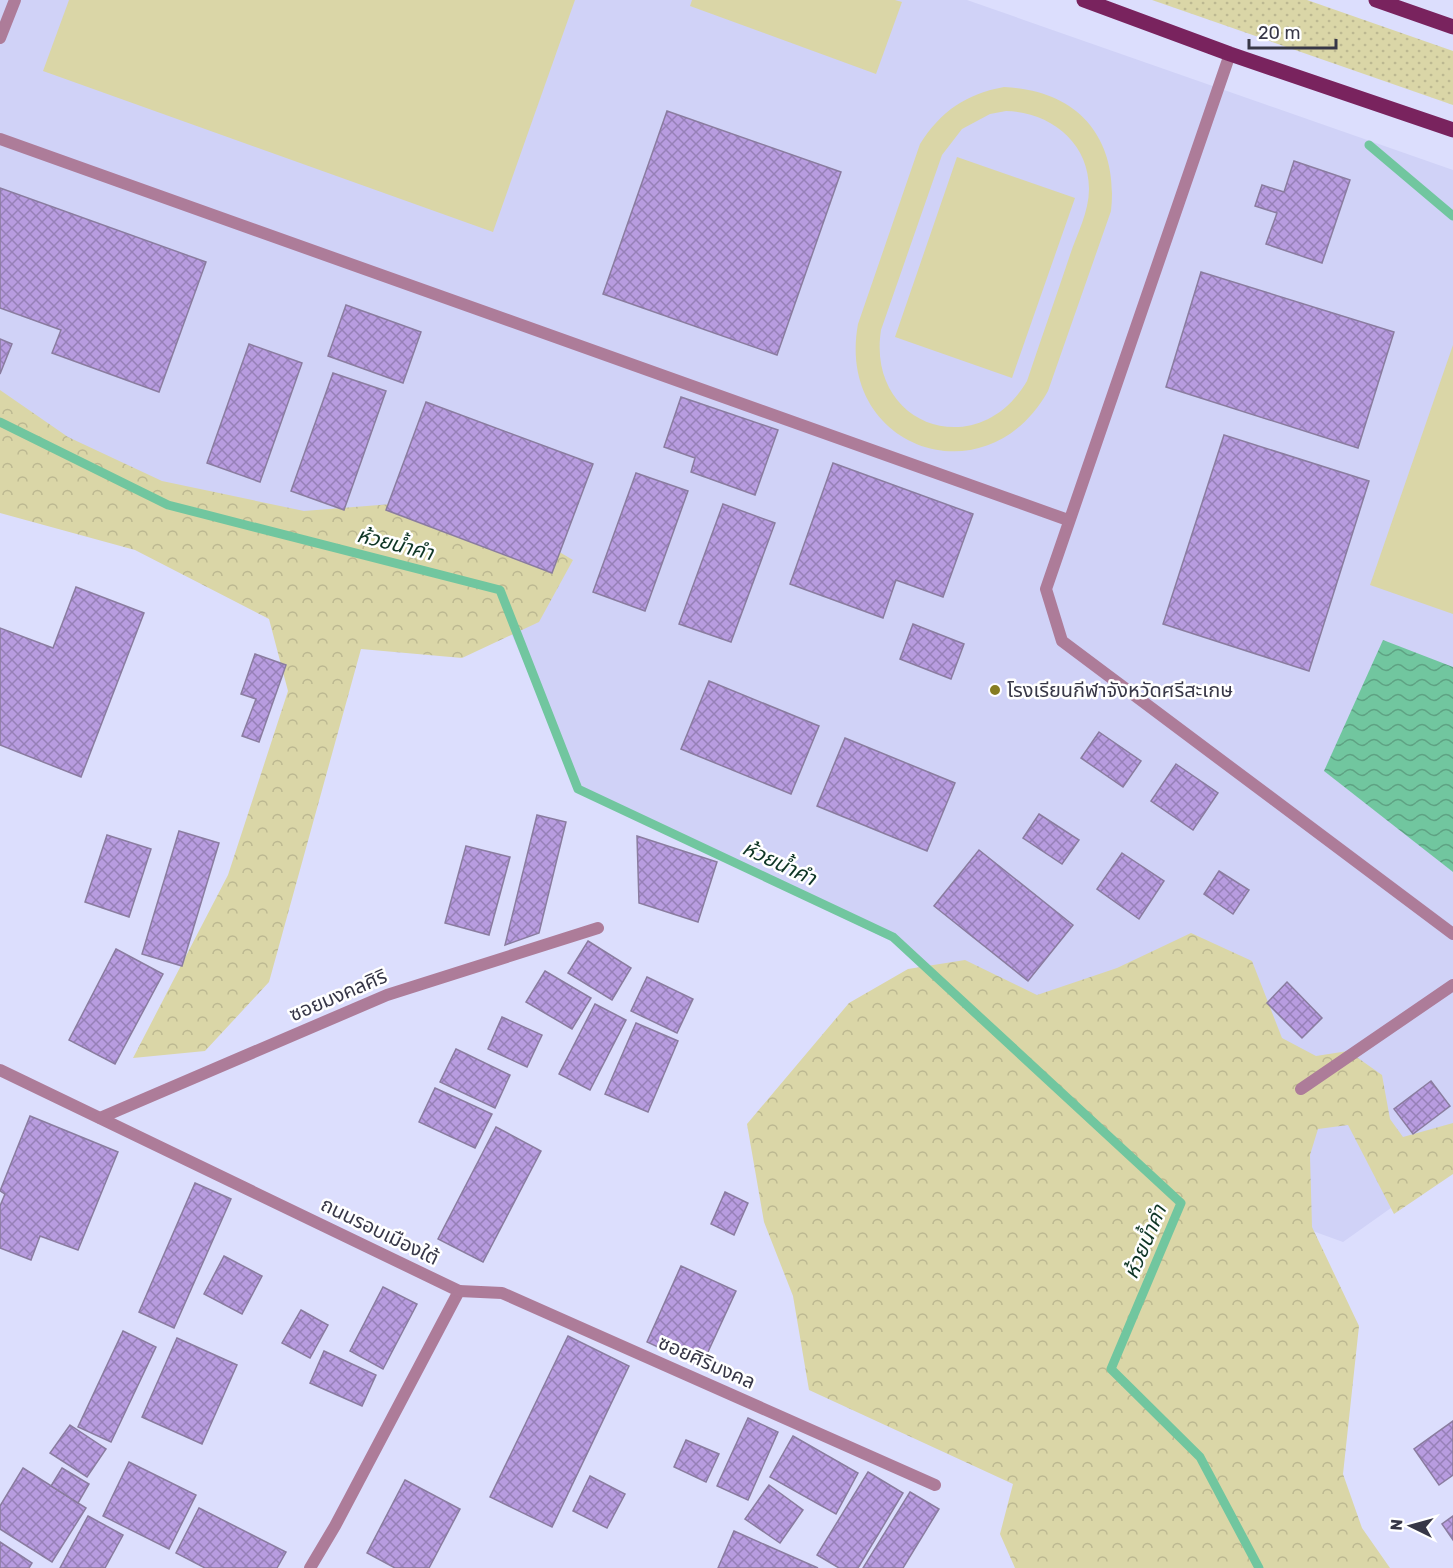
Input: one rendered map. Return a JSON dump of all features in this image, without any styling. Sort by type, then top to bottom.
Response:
[{"type":"main road","points":[[1084,0],[1230,54],[1453,130]]},
{"type":"main road","points":[[1377,0],[1453,27]]},
{"type":"street","points":[[0,38],[15,0]]},
{"type":"street","points":[[1230,54],[1046,589],[1062,641],[1453,934]]},
{"type":"street","points":[[0,139],[1068,520]]},
{"type":"street","name":"ซอยมงคลศิริ","points":[[100,1118],[387,994],[598,928]]},
{"type":"street","points":[[1300,1089],[1453,985]]},
{"type":"street","name":"ถนนรอบเมืองใต้","points":[[0,1070],[459,1291]]},
{"type":"street","points":[[310,1568],[335,1526],[459,1291]]},
{"type":"street","name":"ซอยศิริมงคล","points":[[459,1291],[502,1293],[935,1485]]},
{"type":"shaded area","name":"โรงเรียนกีฬาจังหวัดศรีสะเกษ","points":[[0,0],[967,0],[1453,170],[1453,1164],[1343,1242],[1205,1192],[897,944],[579,790],[493,591],[162,503],[0,420]]},
{"type":"green space","points":[[69,0],[575,0],[493,232],[43,71]]},
{"type":"green space","points":[[692,0],[895,0],[902,2],[876,74],[690,6]]},
{"type":"green space","points":[[1152,0],[1307,0],[1453,51],[1453,105]]},
{"type":"green space","points":[[1004,87],[1030,90],[1053,97],[1072,108],[1088,123],[1100,140],[1108,161],[1112,185],[1111,211],[1048,391],[1021,425],[989,445],[955,451],[921,446],[892,429],[869,402],[857,367],[858,324],[920,144],[946,113],[966,99]],"holes":[[[1006,111],[1022,113],[1052,124],[1074,144],[1087,172],[1089,189],[1085,214],[1027,381],[1006,407],[981,422],[955,427],[930,423],[908,410],[891,390],[881,363],[881,330],[942,155],[962,129],[990,114]]]},
{"type":"green space","points":[[957,157],[1075,198],[1012,378],[895,337]]},
{"type":"green space","points":[[1453,345],[1453,614],[1370,585]]},
{"type":"green space","points":[[0,390],[68,437],[162,481],[304,511],[467,498],[573,560],[539,622],[462,658],[361,649],[269,982],[205,1051],[133,1058],[228,875],[288,691],[269,619],[135,550],[0,513]]},
{"type":"green space","points":[[1191,933],[1252,961],[1282,1038],[1316,1056],[1348,1051],[1382,1075],[1390,1119],[1403,1137],[1453,1123],[1453,1174],[1394,1214],[1348,1125],[1318,1129],[1310,1155],[1312,1227],[1359,1326],[1343,1474],[1362,1528],[1390,1568],[1015,1568],[1000,1534],[1013,1484],[809,1390],[793,1296],[764,1222],[747,1124],[849,1003],[908,969],[965,960],[1037,995],[1117,968]]},
{"type":"water","points":[[1383,640],[1453,667],[1453,872],[1324,771]]},
{"type":"building","points":[[667,111],[841,172],[777,355],[603,294]]},
{"type":"building","points":[[1294,161],[1350,180],[1322,263],[1266,244],[1277,213],[1255,206],[1262,185],[1284,192]]},
{"type":"building","points":[[0,188],[206,262],[159,392],[52,353],[61,330],[0,308]]},
{"type":"building","points":[[1201,272],[1394,332],[1358,448],[1166,387]]},
{"type":"building","points":[[346,305],[421,332],[403,383],[328,356]]},
{"type":"building","points":[[0,339],[12,344],[0,374]]},
{"type":"building","points":[[249,344],[302,363],[260,482],[207,463]]},
{"type":"building","points":[[333,373],[386,391],[344,510],[291,491]]},
{"type":"building","points":[[681,397],[778,430],[755,495],[691,472],[695,458],[664,447]]},
{"type":"building","points":[[426,402],[593,464],[552,573],[386,510]]},
{"type":"building","points":[[1224,435],[1369,481],[1309,671],[1163,624]]},
{"type":"building","points":[[833,463],[973,514],[943,597],[896,580],[883,618],[790,584]]},
{"type":"building","points":[[636,473],[688,491],[645,611],[593,592]]},
{"type":"building","points":[[723,504],[775,523],[731,642],[679,624]]},
{"type":"building","points":[[76,587],[144,613],[81,777],[0,745],[0,628],[53,648]]},
{"type":"building","points":[[913,624],[964,644],[951,679],[900,659]]},
{"type":"building","points":[[255,654],[286,665],[259,742],[242,736],[256,699],[241,694]]},
{"type":"building","points":[[709,681],[819,726],[791,794],[681,749]]},
{"type":"building","points":[[1099,732],[1141,761],[1123,787],[1081,758]]},
{"type":"building","points":[[845,738],[955,783],[927,851],[817,806]]},
{"type":"building","points":[[1176,764],[1218,793],[1193,830],[1151,801]]},
{"type":"building","points":[[1039,814],[1079,840],[1062,864],[1023,838]]},
{"type":"building","points":[[537,815],[566,822],[539,933],[505,945]]},
{"type":"building","points":[[179,831],[219,843],[182,966],[142,954]]},
{"type":"building","points":[[107,835],[151,849],[129,917],[85,902]]},
{"type":"building","points":[[637,836],[717,862],[698,922],[639,903]]},
{"type":"building","points":[[466,846],[510,857],[489,935],[445,923]]},
{"type":"building","points":[[979,850],[1073,925],[1028,981],[934,906]]},
{"type":"building","points":[[1122,853],[1164,881],[1139,919],[1097,889]]},
{"type":"building","points":[[1219,871],[1249,890],[1233,914],[1204,894]]},
{"type":"building","points":[[588,941],[631,968],[612,1000],[568,973]]},
{"type":"building","points":[[116,949],[163,974],[115,1064],[69,1040]]},
{"type":"building","points":[[545,971],[591,998],[572,1029],[526,1002]]},
{"type":"building","points":[[647,977],[693,999],[677,1033],[631,1011]]},
{"type":"building","points":[[1287,982],[1322,1018],[1302,1038],[1267,1003]]},
{"type":"building","points":[[595,1004],[626,1020],[590,1090],[559,1074]]},
{"type":"building","points":[[502,1017],[542,1035],[527,1067],[488,1049]]},
{"type":"building","points":[[636,1023],[678,1041],[648,1112],[605,1094]]},
{"type":"building","points":[[456,1049],[510,1075],[495,1108],[440,1082]]},
{"type":"building","points":[[1431,1081],[1450,1106],[1413,1134],[1394,1109]]},
{"type":"building","points":[[435,1088],[492,1114],[475,1148],[419,1122]]},
{"type":"building","points":[[30,1116],[118,1152],[78,1250],[40,1236],[31,1260],[0,1248],[0,1206],[5,1194],[0,1191]]},
{"type":"building","points":[[496,1127],[541,1151],[483,1262],[438,1239]]},
{"type":"building","points":[[195,1183],[231,1199],[174,1328],[139,1312]]},
{"type":"building","points":[[725,1192],[748,1203],[734,1235],[711,1224]]},
{"type":"building","points":[[224,1256],[262,1276],[242,1314],[204,1294]]},
{"type":"building","points":[[681,1266],[736,1291],[701,1367],[647,1342]]},
{"type":"building","points":[[383,1287],[417,1304],[383,1369],[350,1351]]},
{"type":"building","points":[[301,1310],[328,1325],[310,1358],[282,1343]]},
{"type":"building","points":[[123,1331],[156,1347],[111,1442],[78,1427]]},
{"type":"building","points":[[568,1336],[629,1366],[552,1527],[490,1497]]},
{"type":"building","points":[[177,1338],[237,1365],[202,1444],[142,1417]]},
{"type":"building","points":[[324,1351],[376,1375],[362,1406],[310,1383]]},
{"type":"building","points":[[748,1418],[778,1432],[748,1500],[717,1486]]},
{"type":"building","points":[[1453,1421],[1453,1475],[1439,1485],[1414,1449]]},
{"type":"building","points":[[70,1425],[106,1449],[87,1477],[50,1453]]},
{"type":"building","points":[[793,1436],[858,1473],[836,1514],[770,1477]]},
{"type":"building","points":[[686,1440],[719,1454],[706,1482],[674,1467]]},
{"type":"building","points":[[129,1462],[196,1495],[169,1549],[103,1516]]},
{"type":"building","points":[[23,1468],[86,1508],[52,1562],[0,1529],[0,1506]]},
{"type":"building","points":[[62,1468],[89,1484],[78,1503],[51,1486]]},
{"type":"building","points":[[868,1472],[903,1493],[858,1568],[839,1568],[817,1555]]},
{"type":"building","points":[[590,1476],[625,1494],[607,1528],[573,1511]]},
{"type":"building","points":[[405,1480],[460,1509],[429,1568],[395,1568],[367,1553]]},
{"type":"building","points":[[769,1485],[803,1510],[780,1543],[745,1519]]},
{"type":"building","points":[[910,1492],[939,1509],[903,1568],[863,1568]]},
{"type":"building","points":[[199,1508],[286,1552],[277,1568],[205,1568],[176,1553]]},
{"type":"building","points":[[88,1516],[123,1535],[105,1568],[60,1568]]},
{"type":"building","points":[[1453,1516],[1453,1540],[1442,1524]]},
{"type":"building","points":[[734,1531],[818,1568],[718,1568]]},
{"type":"building","points":[[0,1542],[32,1563],[29,1568],[0,1568]]},
{"type":"waterway","points":[[1369,145],[1453,216]]},
{"type":"waterway","name":"ห้วยน้ำคำ","points":[[0,422],[168,505],[500,590],[578,789],[893,937],[1181,1203],[1111,1369],[1200,1457],[1259,1568]]},
{"type":"place","name":"โรงเรียนกีฬาจังหวัดศรีสะเกษ","points":[[995,690]]}]
